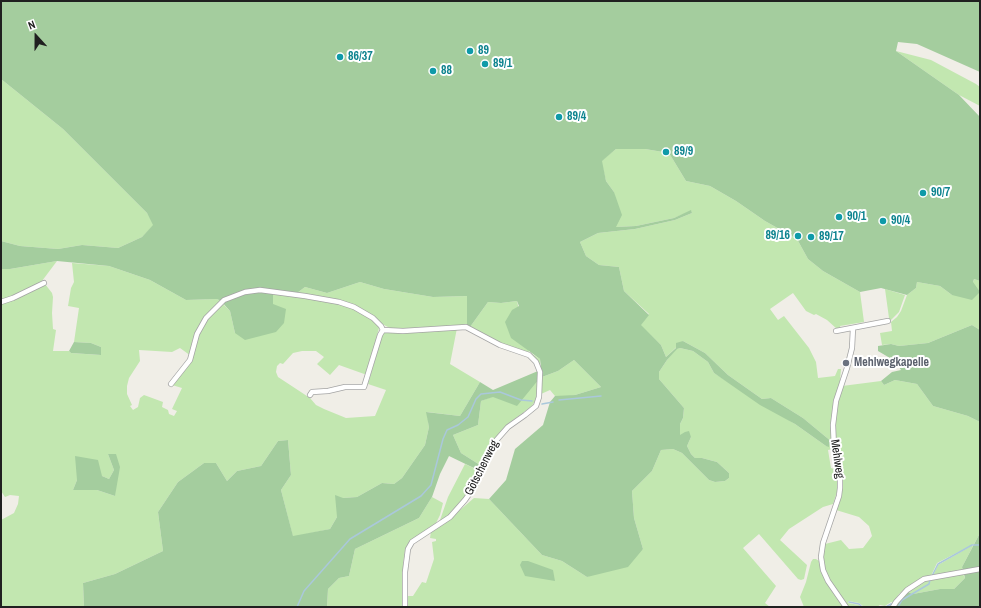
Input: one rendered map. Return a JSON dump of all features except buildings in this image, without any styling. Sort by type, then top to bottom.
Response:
[{"type":"street","points":[[1,302],[14,298],[44,283]]},
{"type":"street","points":[[171,384],[190,360],[197,334],[206,318],[224,300],[245,292],[260,290],[339,302],[354,307],[373,318],[383,330],[380,335],[364,387],[345,387],[328,391],[312,392],[310,394]]},
{"type":"street","points":[[836,331],[888,321]]},
{"type":"street","name":"Götschenweg","points":[[383,330],[403,331],[466,327],[500,345],[529,355],[536,362],[540,372],[539,398],[536,406],[508,427],[493,444],[482,466],[475,486],[450,517],[412,542],[408,549],[405,565],[405,607]]},
{"type":"street","name":"Mehlweg","points":[[846,607],[828,581],[821,557],[823,542],[839,496],[840,478],[834,448],[833,425],[836,401],[851,353],[853,328]]},
{"type":"street","points":[[893,607],[907,590],[924,579],[980,569]]},
{"type":"green space","points":[[1,1],[980,1],[980,72],[917,44],[898,42],[896,51],[959,95],[980,117],[980,281],[974,279],[973,282],[980,292],[972,300],[952,295],[940,286],[917,282],[916,288],[907,295],[881,288],[860,292],[823,271],[808,259],[797,239],[765,221],[736,201],[710,186],[686,181],[669,153],[645,149],[616,149],[602,161],[606,181],[614,192],[622,215],[616,227],[636,226],[674,218],[691,210],[692,213],[675,220],[635,229],[598,233],[580,242],[586,256],[599,265],[619,267],[624,291],[649,315],[641,325],[661,345],[666,357],[676,348],[676,343],[683,341],[705,353],[728,375],[762,399],[771,398],[803,418],[832,442],[832,445],[829,445],[829,447],[826,446],[795,424],[760,405],[714,373],[708,362],[693,351],[680,348],[677,349],[659,372],[659,379],[684,408],[683,418],[680,424],[680,435],[689,431],[691,437],[687,446],[691,454],[695,458],[702,458],[717,462],[729,473],[729,478],[725,481],[715,482],[709,480],[682,453],[673,449],[661,450],[652,471],[632,491],[634,518],[643,549],[628,567],[587,577],[562,561],[542,555],[489,499],[506,480],[515,449],[543,425],[550,402],[555,396],[575,395],[601,387],[574,360],[558,371],[542,377],[540,359],[511,338],[505,322],[512,310],[519,306],[517,301],[501,303],[488,302],[470,327],[467,326],[467,296],[433,297],[384,289],[360,282],[327,293],[305,287],[297,293],[273,293],[273,304],[286,309],[284,323],[276,332],[245,340],[235,333],[230,311],[221,301],[217,299],[186,300],[150,280],[109,266],[57,261],[10,269],[1,269],[1,241],[20,246],[58,249],[82,245],[118,248],[142,237],[153,225],[147,213],[63,129],[1,79]]},
{"type":"green space","points":[[896,51],[931,60],[976,84],[980,87],[980,106],[959,95]]},
{"type":"green space","points":[[1,79],[63,129],[147,213],[154,225],[142,237],[118,248],[82,245],[58,249],[20,246],[1,241]]},
{"type":"green space","points":[[616,149],[645,149],[669,153],[686,181],[710,186],[736,201],[765,221],[797,239],[808,259],[823,271],[860,292],[864,322],[840,326],[841,328],[837,329],[827,320],[806,311],[793,293],[770,309],[778,320],[784,316],[809,348],[816,362],[818,378],[835,376],[838,369],[841,369],[840,381],[832,415],[832,442],[803,418],[771,398],[762,399],[728,375],[705,353],[683,341],[666,357],[661,345],[640,325],[649,314],[624,291],[619,267],[599,265],[586,256],[580,242],[598,233],[635,229],[675,220],[692,213],[691,211],[674,218],[636,226],[616,227],[614,192],[606,181],[601,161]]},
{"type":"green space","points":[[57,261],[42,281],[20,294],[1,301],[1,269],[10,269]]},
{"type":"green space","points":[[72,263],[109,266],[150,280],[186,300],[217,299],[221,301],[204,318],[197,329],[193,338],[191,356],[180,348],[172,352],[139,350],[140,361],[129,378],[127,386],[127,394],[132,405],[130,406],[133,410],[138,407],[140,398],[144,395],[163,402],[162,407],[168,410],[169,414],[174,416],[177,411],[172,409],[182,388],[172,385],[189,365],[193,357],[195,343],[204,323],[222,303],[230,311],[235,333],[273,304],[273,293],[338,303],[350,307],[365,315],[379,325],[367,375],[339,365],[330,375],[317,364],[324,357],[316,351],[302,351],[293,353],[283,364],[280,363],[277,366],[276,372],[278,377],[310,398],[316,405],[324,409],[346,418],[375,416],[386,390],[368,384],[383,332],[457,328],[450,364],[480,382],[460,416],[427,412],[429,427],[425,445],[402,478],[394,484],[382,483],[357,497],[343,498],[337,517],[330,529],[293,537],[281,490],[291,475],[288,440],[278,441],[261,466],[237,471],[227,481],[216,463],[204,463],[178,482],[158,512],[163,551],[115,574],[83,583],[84,607],[1,607],[1,520],[14,513],[18,504],[19,496],[10,495],[5,497],[1,491],[1,304],[16,299],[45,284],[52,293],[53,297],[53,329],[56,330],[53,351],[69,351],[71,353],[100,355],[101,347],[91,343],[74,342],[79,308],[68,306],[71,288],[74,282]],"holes":[[[108,454],[116,454],[115,496],[97,490],[73,490],[77,480],[102,476],[109,479],[114,470]]]},
{"type":"green space","points":[[974,279],[980,281],[980,330],[972,325],[928,343],[899,346],[891,344],[882,345],[880,333],[892,331],[891,322],[901,311],[907,295],[916,288],[917,282],[940,286],[952,295],[973,282]]},
{"type":"green space","points":[[360,282],[384,289],[433,297],[468,296],[467,326],[409,329],[390,328],[361,309],[297,293],[305,287],[327,293]]},
{"type":"green space","points":[[885,289],[905,295],[899,312],[891,320],[889,318]]},
{"type":"green space","points":[[517,301],[529,352],[540,359],[540,366],[535,358],[502,344],[470,327],[488,302],[501,303]]},
{"type":"green space","points":[[972,325],[980,330],[980,422],[968,416],[933,406],[917,384],[895,380],[884,385],[881,381],[892,372],[901,370],[895,361],[878,351],[878,346],[891,344],[899,346],[928,343]]},
{"type":"green space","points":[[74,342],[91,343],[101,347],[101,355],[71,353],[69,351]]},
{"type":"green space","points":[[680,348],[693,351],[708,362],[714,373],[795,424],[826,446],[829,444],[832,445],[833,449],[828,450],[831,468],[837,470],[838,474],[834,477],[838,479],[838,489],[833,504],[823,507],[789,529],[780,540],[807,565],[804,579],[798,579],[759,534],[743,548],[776,586],[765,603],[770,607],[407,607],[406,596],[413,596],[422,582],[426,583],[434,559],[432,542],[436,541],[436,539],[430,538],[431,532],[445,523],[474,498],[489,499],[542,555],[562,561],[587,577],[643,549],[634,518],[632,491],[652,471],[661,450],[673,449],[682,453],[709,480],[715,482],[725,481],[729,478],[729,473],[717,462],[702,458],[695,458],[687,446],[691,437],[680,436],[680,424],[683,418],[684,408],[659,379],[659,372],[676,349]]},
{"type":"green space","points":[[574,360],[601,387],[565,397],[555,396],[550,390],[541,394],[542,377],[558,371]]},
{"type":"green space","points":[[538,371],[539,379],[517,406],[493,397],[481,401],[478,425],[453,435],[461,453],[480,465],[478,470],[449,456],[440,474],[432,497],[419,518],[355,549],[349,576],[339,578],[328,589],[327,607],[84,607],[83,583],[115,574],[163,551],[158,512],[178,482],[204,463],[216,463],[227,481],[237,471],[261,466],[278,441],[288,440],[291,475],[281,490],[293,536],[330,529],[337,517],[335,495],[343,498],[357,497],[382,483],[394,484],[402,478],[425,445],[429,427],[426,412],[460,416],[480,382],[493,390]]},
{"type":"green space","points":[[539,379],[536,400],[531,407],[509,423],[499,433],[491,444],[480,465],[461,453],[453,435],[478,425],[481,401]]},
{"type":"green space","points":[[895,380],[917,384],[933,406],[968,416],[980,422],[980,533],[974,544],[937,563],[931,576],[913,583],[899,594],[893,603],[891,602],[885,606],[880,605],[877,607],[864,607],[859,603],[849,601],[848,603],[859,605],[861,607],[847,607],[829,579],[824,567],[823,557],[825,544],[841,540],[849,549],[863,548],[872,536],[869,526],[859,517],[836,510],[841,492],[836,448],[835,415],[842,386],[881,381],[884,385]]},
{"type":"green space","points":[[108,454],[116,454],[120,467],[115,496],[97,490],[73,490],[77,480],[75,456],[98,460],[102,476],[109,479],[114,470]]},
{"type":"green space","points":[[465,464],[478,470],[471,488],[450,516],[439,523],[448,497]]},
{"type":"green space","points":[[432,497],[443,503],[440,515],[435,525],[413,539],[405,550],[403,564],[404,607],[327,607],[328,589],[339,578],[349,576],[355,549],[419,518]]},
{"type":"green space","points":[[980,533],[980,607],[896,607],[907,592],[913,594],[940,589],[954,589],[965,578],[962,567]]},
{"type":"green space","points":[[973,546],[962,567],[963,570],[933,575],[938,565]]},
{"type":"green space","points":[[813,559],[819,561],[844,607],[804,607],[800,597]]},
{"type":"green space","points":[[522,561],[528,561],[553,570],[555,581],[525,576],[520,565]]},
{"type":"green space","points":[[963,574],[965,578],[954,589],[940,589],[913,594],[907,592],[917,584],[929,579]]},
{"type":"waterway","points":[[297,607],[304,591],[350,539],[421,496],[431,485],[443,439],[447,430],[458,425],[468,417],[476,399],[481,394],[500,392],[521,400],[532,401]]},
{"type":"waterway","points":[[559,400],[601,396]]},
{"type":"waterway","points":[[542,404],[553,402]]},
{"type":"waterway","points":[[932,576],[938,564],[972,545],[980,545]]},
{"type":"waterway","points":[[886,607],[891,604],[898,607],[902,600],[929,584],[930,580]]},
{"type":"waterway","points":[[849,602],[859,604],[862,607]]},
{"type":"place","name":"89","points":[[470,51]]},
{"type":"place","name":"86/37","points":[[340,57]]},
{"type":"place","name":"89/1","points":[[485,64]]},
{"type":"place","name":"88","points":[[433,71]]},
{"type":"place","name":"89/4","points":[[559,117]]},
{"type":"place","name":"89/9","points":[[666,152]]},
{"type":"place","name":"90/7","points":[[923,193]]},
{"type":"place","name":"90/1","points":[[839,217]]},
{"type":"place","name":"90/4","points":[[883,221]]},
{"type":"place","name":"89/16","points":[[798,236]]},
{"type":"place","name":"89/17","points":[[811,237]]},
{"type":"place","name":"Mehlwegkapelle","points":[[846,363]]}]
